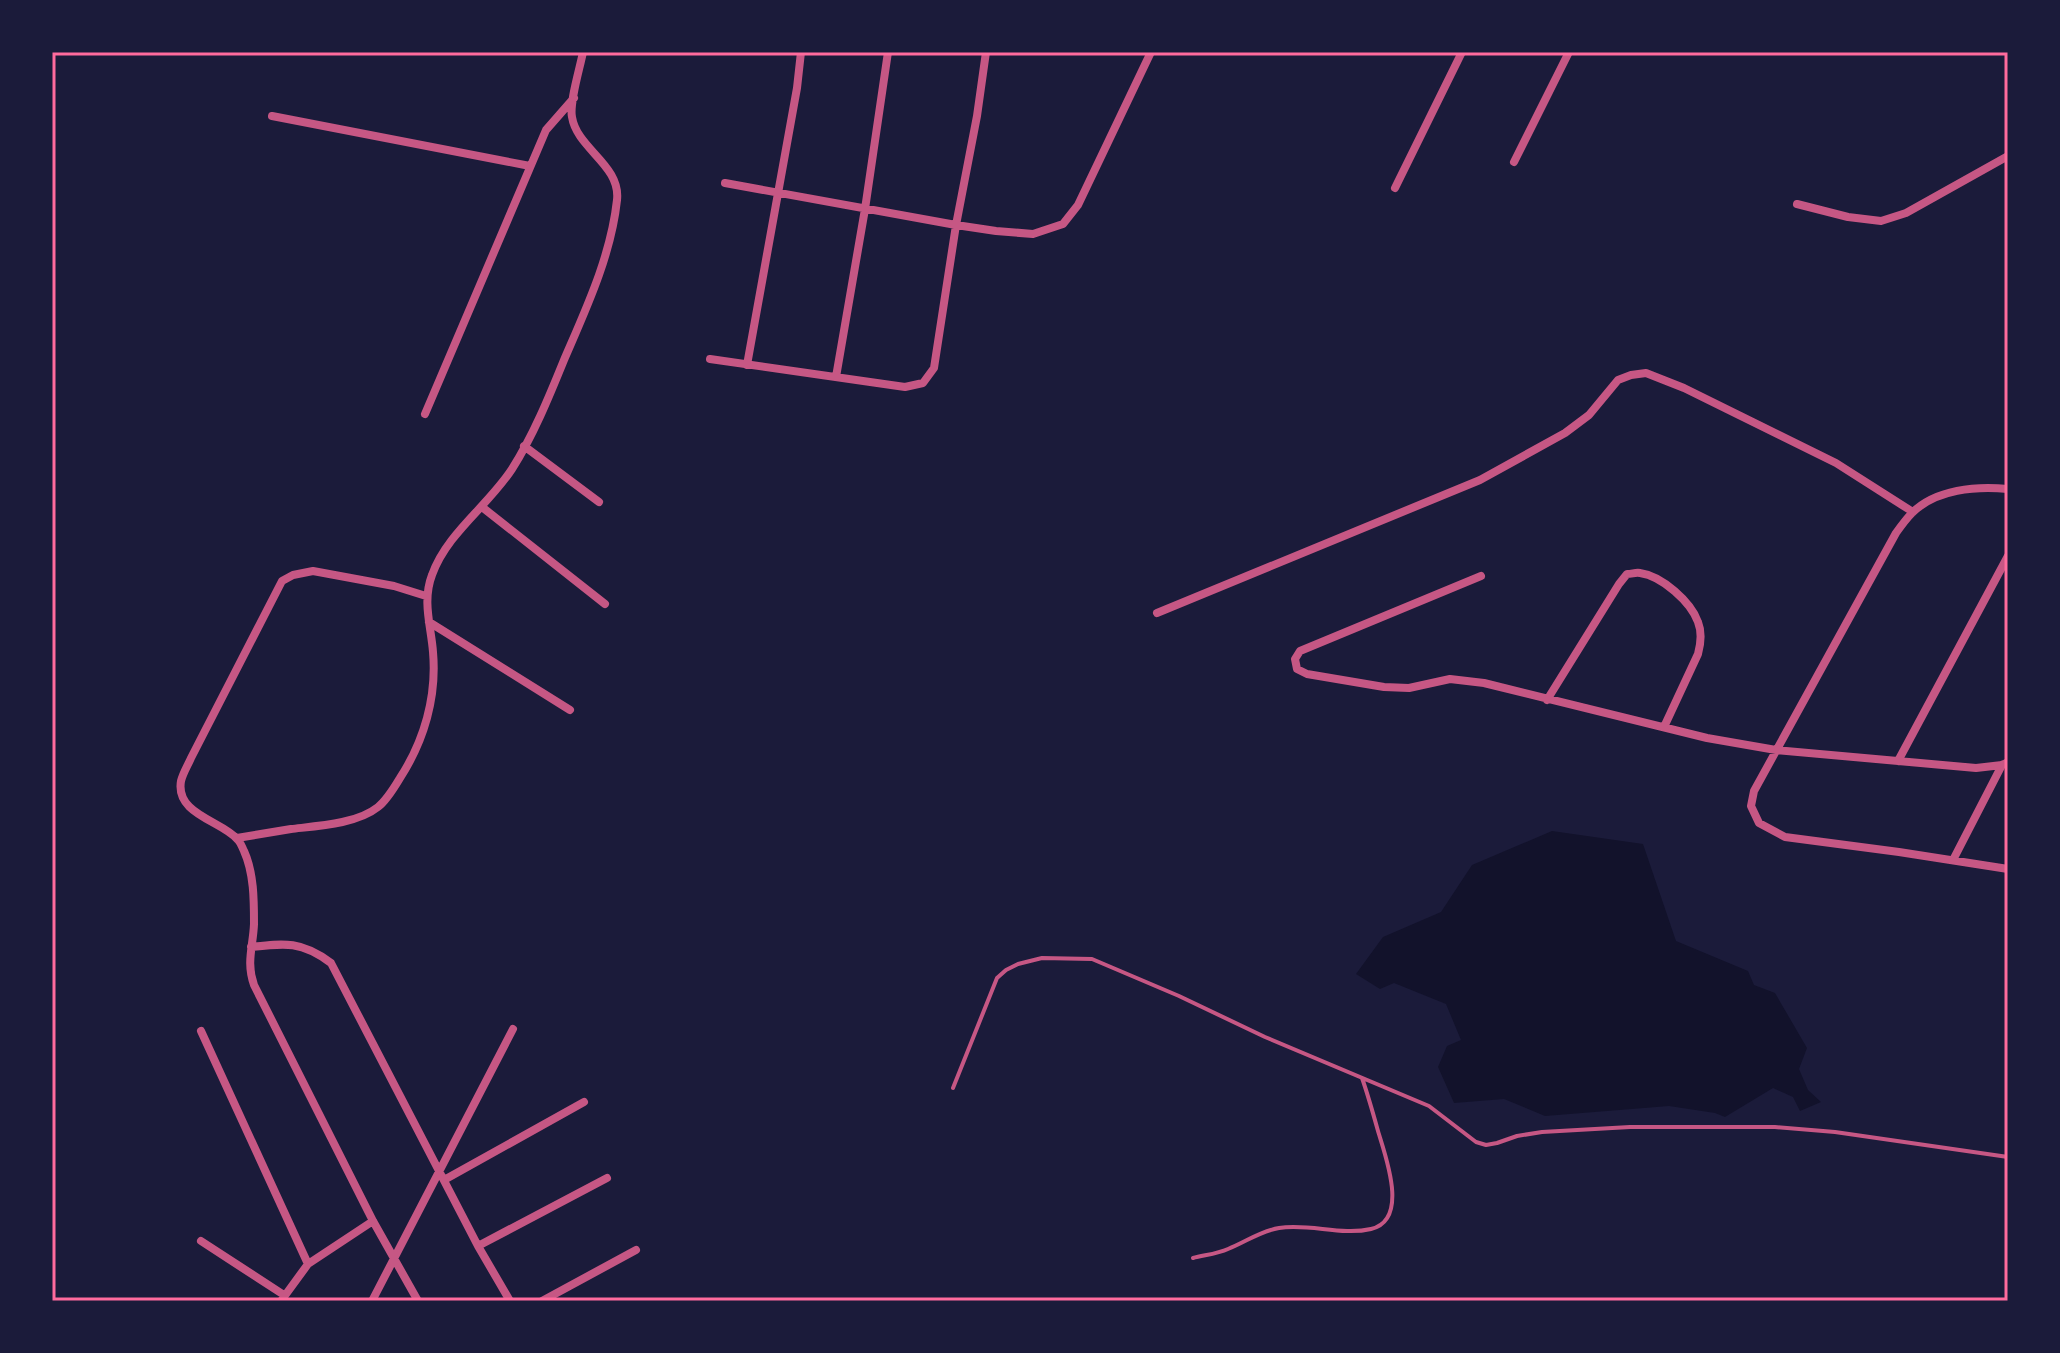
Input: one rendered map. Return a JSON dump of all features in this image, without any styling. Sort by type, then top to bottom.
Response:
[{"type":"street","points":[[237,838],[322,826],[378,808],[420,745],[433,684],[426,596],[432,575],[443,550],[511,470],[524,446],[582,320],[608,247],[618,195],[614,180],[576,129],[571,116],[583,52]]},
{"type":"street","points":[[747,365],[801,52]]},
{"type":"street","points":[[836,377],[888,52]]},
{"type":"street","points":[[710,359],[905,387],[923,383],[934,368],[986,52]]},
{"type":"street","points":[[725,183],[956,225],[1033,234],[1063,224],[1078,205],[1151,52]]},
{"type":"street","points":[[1395,188],[1462,52]]},
{"type":"street","points":[[1514,162],[1569,52]]},
{"type":"street","points":[[425,414],[546,130],[574,97]]},
{"type":"street","points":[[272,116],[530,166]]},
{"type":"street","points":[[1797,204],[1848,217],[1881,221],[1906,213],[2008,156]]},
{"type":"street","points":[[1157,613],[1491,474],[1565,433],[1599,405],[1618,380],[1631,375],[1646,373],[1659,377],[1711,401],[1836,463],[1913,512]]},
{"type":"street","points":[[524,446],[599,502]]},
{"type":"street","points":[[2008,489],[1962,490],[1937,496],[1913,512],[1896,533],[1776,750],[1754,791],[1751,806],[1759,823],[1785,837],[2008,869]]},
{"type":"street","points":[[482,507],[605,604]]},
{"type":"street","points":[[1898,761],[2008,556]]},
{"type":"street","points":[[418,1301],[373,1221],[254,985],[249,971],[254,926],[253,885],[246,855],[237,838],[200,816],[182,795],[181,786],[182,777],[198,744],[282,581],[293,575],[323,572],[394,586],[426,596]]},
{"type":"street","points":[[1547,700],[1619,584],[1627,574],[1640,573],[1670,587],[1690,606],[1699,623],[1701,642],[1698,654],[1664,727]]},
{"type":"street","points":[[1481,576],[1300,651],[1295,659],[1297,669],[1307,674],[1384,687],[1409,688],[1450,679],[1484,683],[1707,738],[1776,750],[1976,768],[2005,764]]},
{"type":"street","points":[[429,622],[570,710]]},
{"type":"street","points":[[1953,860],[2005,764]]},
{"type":"street","points":[[251,947],[287,943],[300,945],[331,963],[478,1246],[510,1301]]},
{"type":"street","points":[[372,1301],[442,1176],[513,1029]]},
{"type":"street","points":[[201,1031],[308,1264]]},
{"type":"street","points":[[442,1176],[584,1102]]},
{"type":"street","points":[[478,1246],[607,1178]]},
{"type":"street","points":[[201,1241],[282,1298],[308,1264],[373,1221]]},
{"type":"street","points":[[542,1301],[636,1250]]},
{"type":"lane","points":[[953,1088],[997,978],[1018,964],[1042,958],[1092,959],[1429,1106],[1476,1142],[1486,1145],[1517,1136],[1630,1127],[1775,1127],[1835,1132],[2008,1157]]},
{"type":"lane","points":[[1193,1258],[1228,1250],[1260,1233],[1281,1227],[1353,1231],[1380,1226],[1389,1215],[1391,1175],[1362,1077]]},
{"type":"shaded area","points":[[1552,831],[1643,844],[1676,941],[1748,971],[1754,985],[1775,993],[1807,1048],[1799,1069],[1808,1090],[1821,1102],[1800,1111],[1793,1097],[1773,1088],[1725,1117],[1669,1106],[1545,1116],[1504,1099],[1454,1103],[1438,1067],[1447,1046],[1461,1040],[1446,1004],[1394,983],[1380,989],[1356,974],[1383,937],[1441,912],[1472,865]]}]
